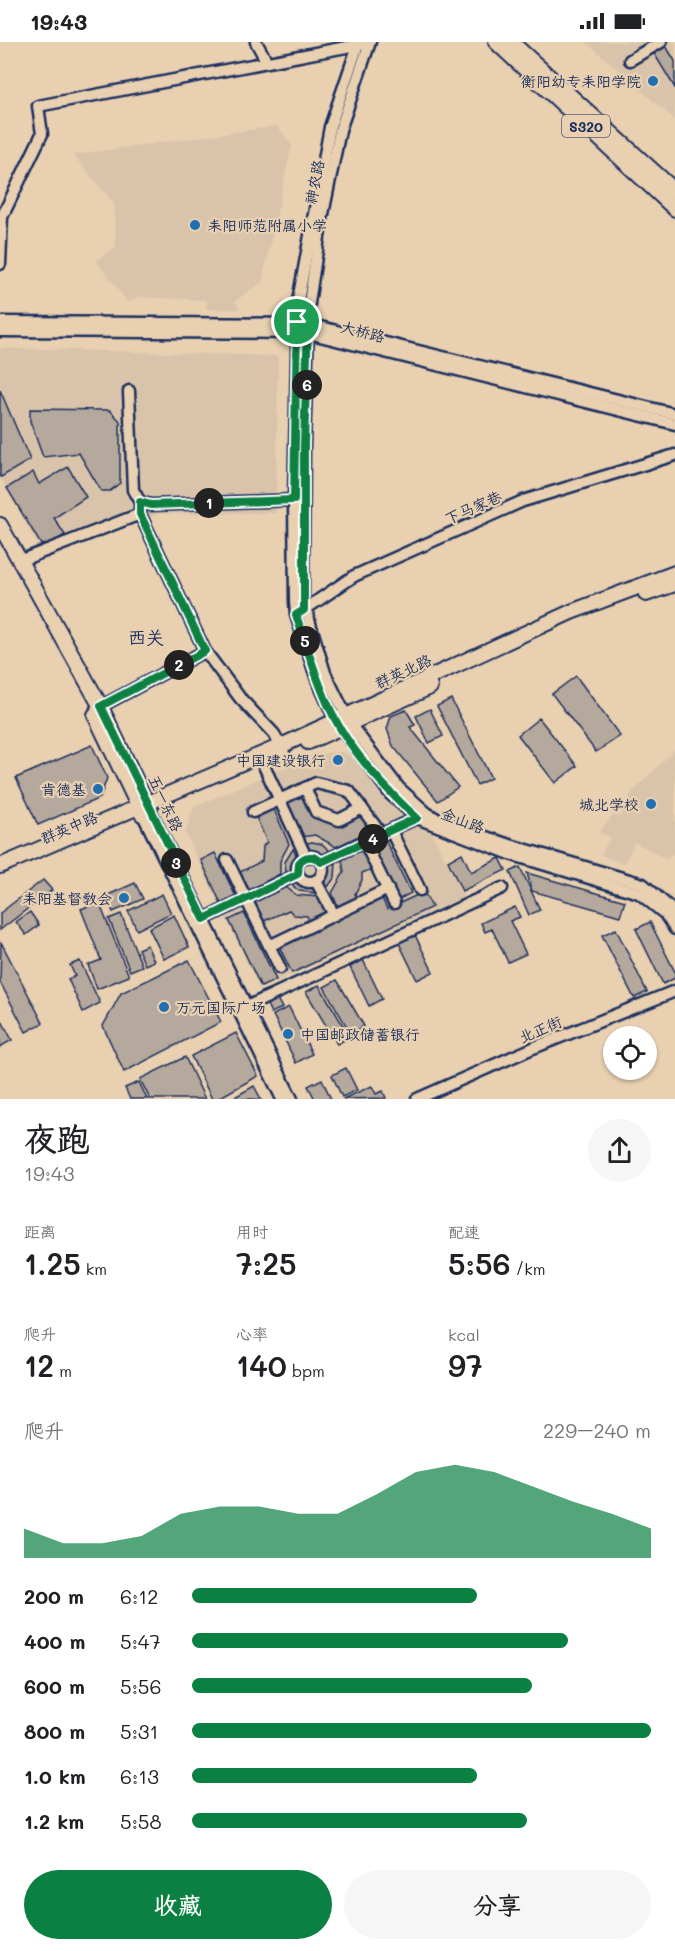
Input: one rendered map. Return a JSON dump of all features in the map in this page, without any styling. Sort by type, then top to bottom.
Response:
[{"type":"main road","name":"S320","points":[[496,42],[675,209]]},
{"type":"main road","name":"S320","points":[[511,42],[675,191]]},
{"type":"main road","name":"五一东路","points":[[0,525],[97,708],[145,809]]},
{"type":"main road","name":"五一东路","points":[[0,542],[97,708]]},
{"type":"main road","name":"群英北路","points":[[343,722],[571,612],[675,573]]},
{"type":"main road","name":"群英北路","points":[[145,809],[572,620],[675,584]]},
{"type":"main road","name":"群英中路","points":[[0,866],[145,809]]},
{"type":"main road","name":"群英中路","points":[[0,874],[145,809]]},
{"type":"street","points":[[256,42],[267,62]]},
{"type":"street","points":[[0,264],[3,217],[42,134],[38,106],[370,42]]},
{"type":"street","name":"神农路","points":[[302,328],[340,130],[370,42]]},
{"type":"street","points":[[630,60],[661,42]]},
{"type":"street","name":"神农路","points":[[302,328],[298,301],[330,127],[358,44]]},
{"type":"street","name":"大桥路","points":[[0,322],[302,328],[675,414]]},
{"type":"street","name":"大桥路","points":[[0,331],[302,328],[675,424]]},
{"type":"street","name":"金山路","points":[[302,328],[294,500],[300,612],[343,722],[392,795],[422,816],[513,855],[639,893],[665,914],[675,929]]},
{"type":"street","name":"金山路","points":[[300,612],[304,445],[302,328]]},
{"type":"street","points":[[129,391],[133,490],[140,502],[140,514],[205,651],[240,699],[274,734],[282,749]]},
{"type":"street","name":"下马家巷","points":[[300,612],[354,576],[524,501],[675,455]]},
{"type":"street","points":[[140,502],[151,505],[294,500]]},
{"type":"street","points":[[27,558],[140,514]]},
{"type":"street","points":[[97,708],[205,651]]},
{"type":"street","points":[[260,759],[306,857]]},
{"type":"street","points":[[254,812],[316,783],[349,791],[386,833],[420,890]]},
{"type":"street","points":[[304,788],[316,813],[339,820],[362,808]]},
{"type":"street","name":"五一东路","points":[[145,809],[243,1009],[292,1099]]},
{"type":"street","points":[[321,862],[422,816]]},
{"type":"street","name":"金山路","points":[[422,816],[510,845],[643,884],[669,907],[675,916]]},
{"type":"street","points":[[365,843],[394,903]]},
{"type":"street","points":[[306,857],[314,857],[321,862],[322,873],[316,880],[305,881],[298,874],[299,863],[306,857]]},
{"type":"street","points":[[227,860],[280,968]]},
{"type":"street","points":[[200,921],[298,874]]},
{"type":"street","points":[[316,880],[334,915]]},
{"type":"street","points":[[243,1009],[502,888]]},
{"type":"street","points":[[269,946],[388,889]]},
{"type":"street","name":"北正街","points":[[417,1099],[533,1048],[675,991]]},
{"type":"street","name":"五一东路","points":[[243,1009],[282,1099]]},
{"type":"shaded area","name":"衡阳幼专耒阳学院","points":[[586,42],[675,42],[675,120]]},
{"type":"shaded area","name":"耒阳师范附属小学","points":[[277,126],[292,145],[262,282],[235,301],[240,309],[206,309],[207,300],[137,297],[128,303],[96,260],[116,247],[114,203],[73,155]]},
{"type":"shaded area","points":[[0,348],[278,356],[276,513],[158,514],[46,560],[0,476]]},
{"type":"shaded area","name":"城北学校","points":[[675,749],[675,853],[666,859],[635,842],[624,864],[601,855],[610,837],[599,832],[613,815],[620,817],[632,792]]},
{"type":"shaded area","points":[[341,752],[359,759],[399,810],[432,833],[464,897],[260,989],[185,833],[191,815],[194,807],[315,754]]},
{"type":"building","points":[[664,43],[675,61],[675,88],[652,50]]},
{"type":"building","points":[[0,390],[30,460],[1,477],[0,476]]},
{"type":"building","points":[[30,409],[110,410],[120,421],[120,483],[110,491],[101,491],[79,453],[43,457],[30,421]]},
{"type":"building","points":[[68,467],[86,497],[54,518],[65,535],[43,548],[7,488],[33,472],[39,484]]},
{"type":"building","points":[[576,676],[620,736],[596,752],[552,694]]},
{"type":"building","points":[[451,699],[491,778],[477,785],[437,706]]},
{"type":"building","points":[[430,709],[443,736],[429,743],[416,716]]},
{"type":"building","points":[[406,710],[415,725],[410,727],[458,787],[438,801],[393,746],[387,729],[391,716]]},
{"type":"building","points":[[539,718],[577,766],[555,783],[518,735]]},
{"type":"building","points":[[92,745],[107,778],[100,798],[38,825],[16,778]]},
{"type":"building","points":[[304,793],[328,819],[361,813],[369,831],[336,847],[315,835],[302,837],[286,800]]},
{"type":"building","points":[[273,807],[289,844],[280,861],[280,874],[249,890],[240,872],[262,861],[263,846],[267,842],[255,815]]},
{"type":"building","points":[[385,840],[411,893],[396,901],[371,847]]},
{"type":"building","points":[[312,842],[322,844],[331,852],[324,855],[308,853],[302,844]]},
{"type":"building","points":[[293,849],[297,857],[293,871],[286,873],[285,862]]},
{"type":"building","points":[[362,849],[372,869],[362,873],[362,880],[355,894],[358,899],[339,909],[332,893],[344,872],[342,860]]},
{"type":"building","points":[[215,853],[237,899],[222,906],[201,860]]},
{"type":"building","points":[[462,853],[471,872],[500,858],[506,870],[462,891],[448,861]]},
{"type":"building","points":[[336,863],[335,877],[327,888],[323,880],[329,865]]},
{"type":"building","points":[[520,867],[540,910],[529,915],[510,872]]},
{"type":"building","points":[[527,873],[625,901],[620,916],[532,891]]},
{"type":"building","points":[[43,880],[52,890],[0,930],[0,913]]},
{"type":"building","points":[[298,881],[302,885],[313,886],[316,893],[299,891],[292,885]]},
{"type":"building","name":"耒阳基督教会","points":[[135,883],[143,899],[113,912],[106,896]]},
{"type":"building","points":[[286,887],[296,895],[319,897],[327,913],[310,922],[307,916],[294,915],[289,910],[264,921],[255,902]]},
{"type":"building","points":[[424,892],[432,907],[292,973],[279,946],[381,896],[387,909]]},
{"type":"building","points":[[162,894],[171,913],[137,930],[128,911]]},
{"type":"building","points":[[99,902],[129,976],[97,989],[88,965],[101,960],[81,909]]},
{"type":"building","points":[[515,907],[520,917],[510,921],[526,954],[508,962],[492,929],[485,932],[481,923]]},
{"type":"building","points":[[30,912],[39,925],[26,935],[16,922]]},
{"type":"building","points":[[244,913],[276,980],[261,987],[229,920]]},
{"type":"building","points":[[121,914],[142,966],[130,971],[109,919]]},
{"type":"building","points":[[174,915],[189,947],[164,959],[149,928]]},
{"type":"building","points":[[650,922],[675,972],[675,978],[663,984],[636,929]]},
{"type":"building","points":[[616,929],[647,992],[634,998],[602,935]]},
{"type":"building","points":[[414,933],[433,972],[417,980],[398,941]]},
{"type":"building","points":[[1,942],[43,1023],[26,1032],[0,982]]},
{"type":"building","points":[[147,945],[154,961],[145,965],[138,949]]},
{"type":"building","name":"万元国际广场","points":[[189,960],[221,1022],[124,1072],[103,1026],[121,993]]},
{"type":"building","points":[[363,960],[382,999],[369,1006],[350,967]]},
{"type":"building","points":[[80,961],[100,1003],[83,1012],[68,979],[75,976],[70,965]]},
{"type":"building","points":[[337,980],[364,1026],[351,1034],[324,987]]},
{"type":"building","points":[[319,985],[350,1037],[337,1044],[306,992]]},
{"type":"building","points":[[271,988],[282,1008],[271,1013],[261,992]]},
{"type":"building","points":[[289,1007],[312,1054],[296,1063],[273,1015]]},
{"type":"building","points":[[0,1017],[12,1040],[0,1047]]},
{"type":"building","points":[[236,1033],[258,1076],[217,1099],[212,1099],[191,1056]]},
{"type":"building","points":[[185,1057],[205,1099],[150,1099],[140,1079]]},
{"type":"building","points":[[346,1068],[357,1090],[342,1097],[332,1075]]},
{"type":"building","points":[[322,1079],[331,1099],[315,1099],[308,1086]]},
{"type":"building","points":[[139,1082],[147,1099],[130,1099],[125,1088]]},
{"type":"building","points":[[254,1086],[261,1099],[233,1099],[233,1098]]},
{"type":"building","points":[[372,1086],[376,1094],[383,1091],[386,1098],[343,1099]]},
{"type":"place","name":"衡阳幼专耒阳学院","points":[[653,81]]},
{"type":"place","name":"耒阳师范附属小学","points":[[195,225]]},
{"type":"place","name":"中国建设银行","points":[[338,760]]},
{"type":"place","name":"肯德基","points":[[98,789]]},
{"type":"place","name":"城北学校","points":[[651,804]]},
{"type":"place","name":"耒阳基督教会","points":[[124,898]]},
{"type":"place","name":"万元国际广场","points":[[164,1007]]},
{"type":"place","name":"中国邮政储蓄银行","points":[[288,1034]]},
{"type":"district","name":"西关","points":[[146,637]]},
{"type":"route","points":[[297,322],[308,324],[308,350],[304,445],[304,610],[296,615],[316,677],[335,720],[392,795],[417,818],[321,862],[309,856],[301,859],[297,867],[298,874],[204,919],[101,706],[205,651],[140,514],[140,502],[151,505],[294,500],[297,322]]}]
